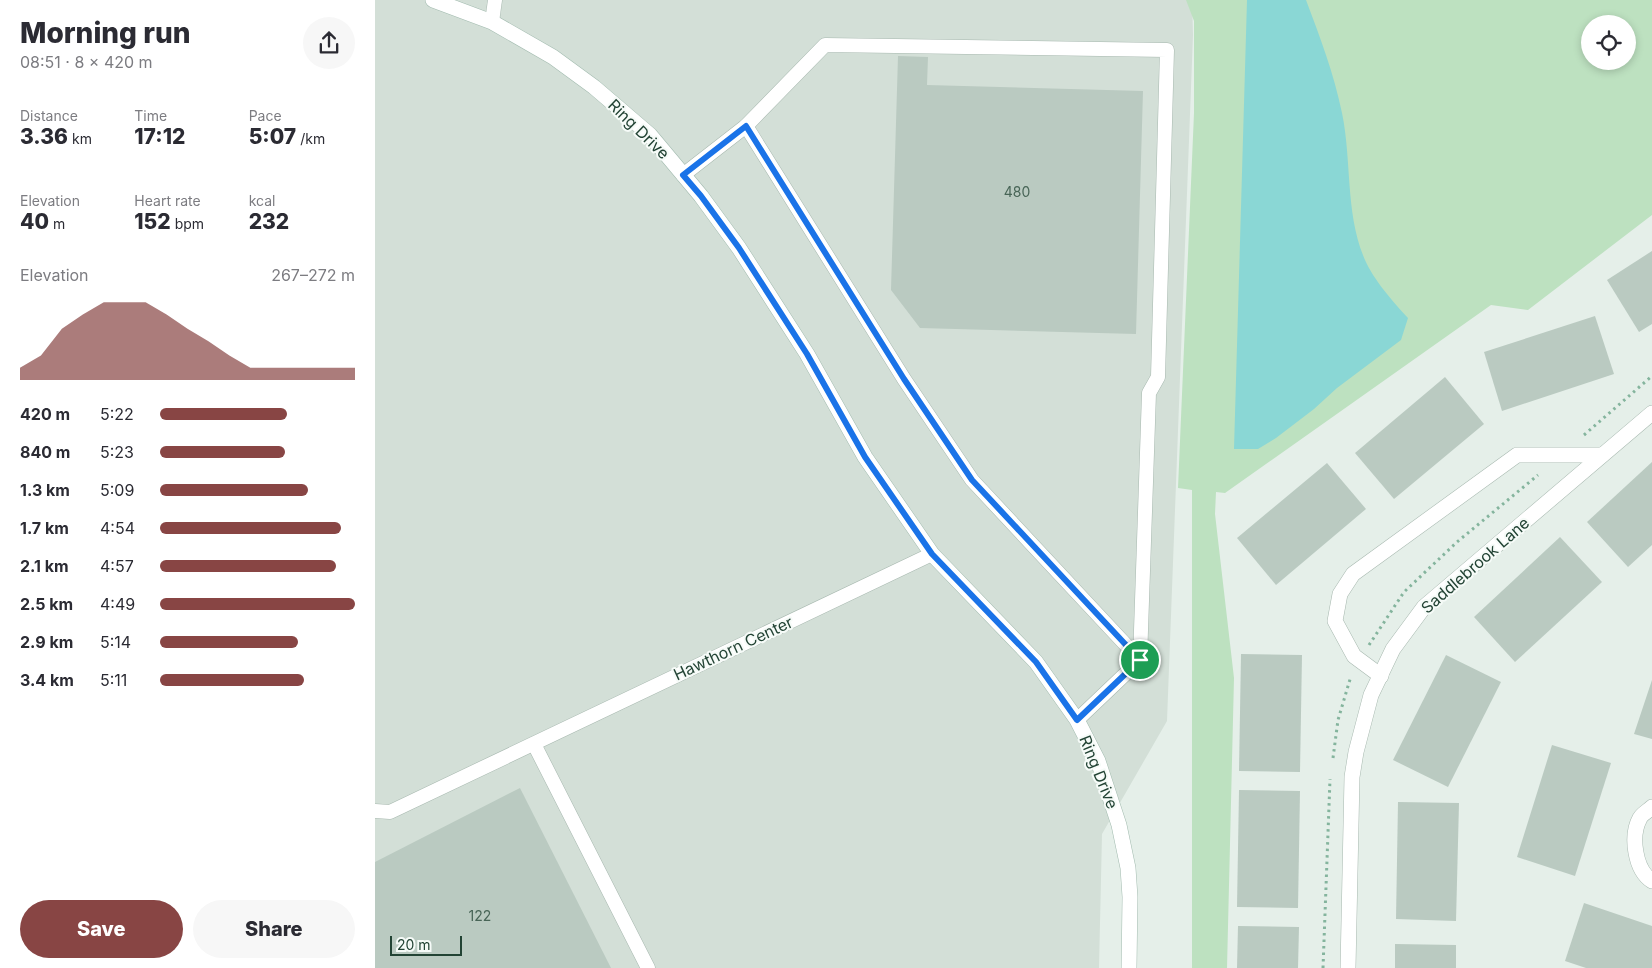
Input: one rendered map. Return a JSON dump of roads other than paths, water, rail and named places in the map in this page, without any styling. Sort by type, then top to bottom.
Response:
[{"type":"street","name":"Ring Drive","points":[[433,0],[492,22],[553,57],[594,86],[650,135],[701,196],[739,248],[807,354],[865,457],[932,554],[1036,662],[1077,720],[1098,761],[1119,825],[1128,868],[1131,897],[1129,968]]},
{"type":"street","name":"Saddlebrook Lane","points":[[1348,968],[1352,777],[1356,752],[1371,695],[1393,649],[1424,607],[1652,413]]},
{"type":"street","points":[[1381,676],[1354,656],[1335,621],[1340,594],[1353,574],[1517,455],[1602,455]]},
{"type":"street","points":[[1652,808],[1640,818],[1634,839],[1638,865],[1652,881]]},
{"type":"lane","points":[[492,22],[495,0]]},
{"type":"lane","points":[[683,175],[746,126],[825,45],[1167,50],[1158,377],[1149,394],[1140,660],[1077,720]]},
{"type":"lane","points":[[746,126],[899,371],[972,480],[1140,660]]},
{"type":"lane","name":"Hawthorn Center","points":[[375,811],[390,812],[932,554]]},
{"type":"lane","points":[[534,744],[648,968]]},
{"type":"water","points":[[1247,0],[1306,0],[1339,98],[1345,131],[1354,224],[1359,242],[1365,260],[1378,283],[1408,318],[1401,340],[1337,388],[1314,409],[1276,438],[1258,449],[1234,449]]}]
